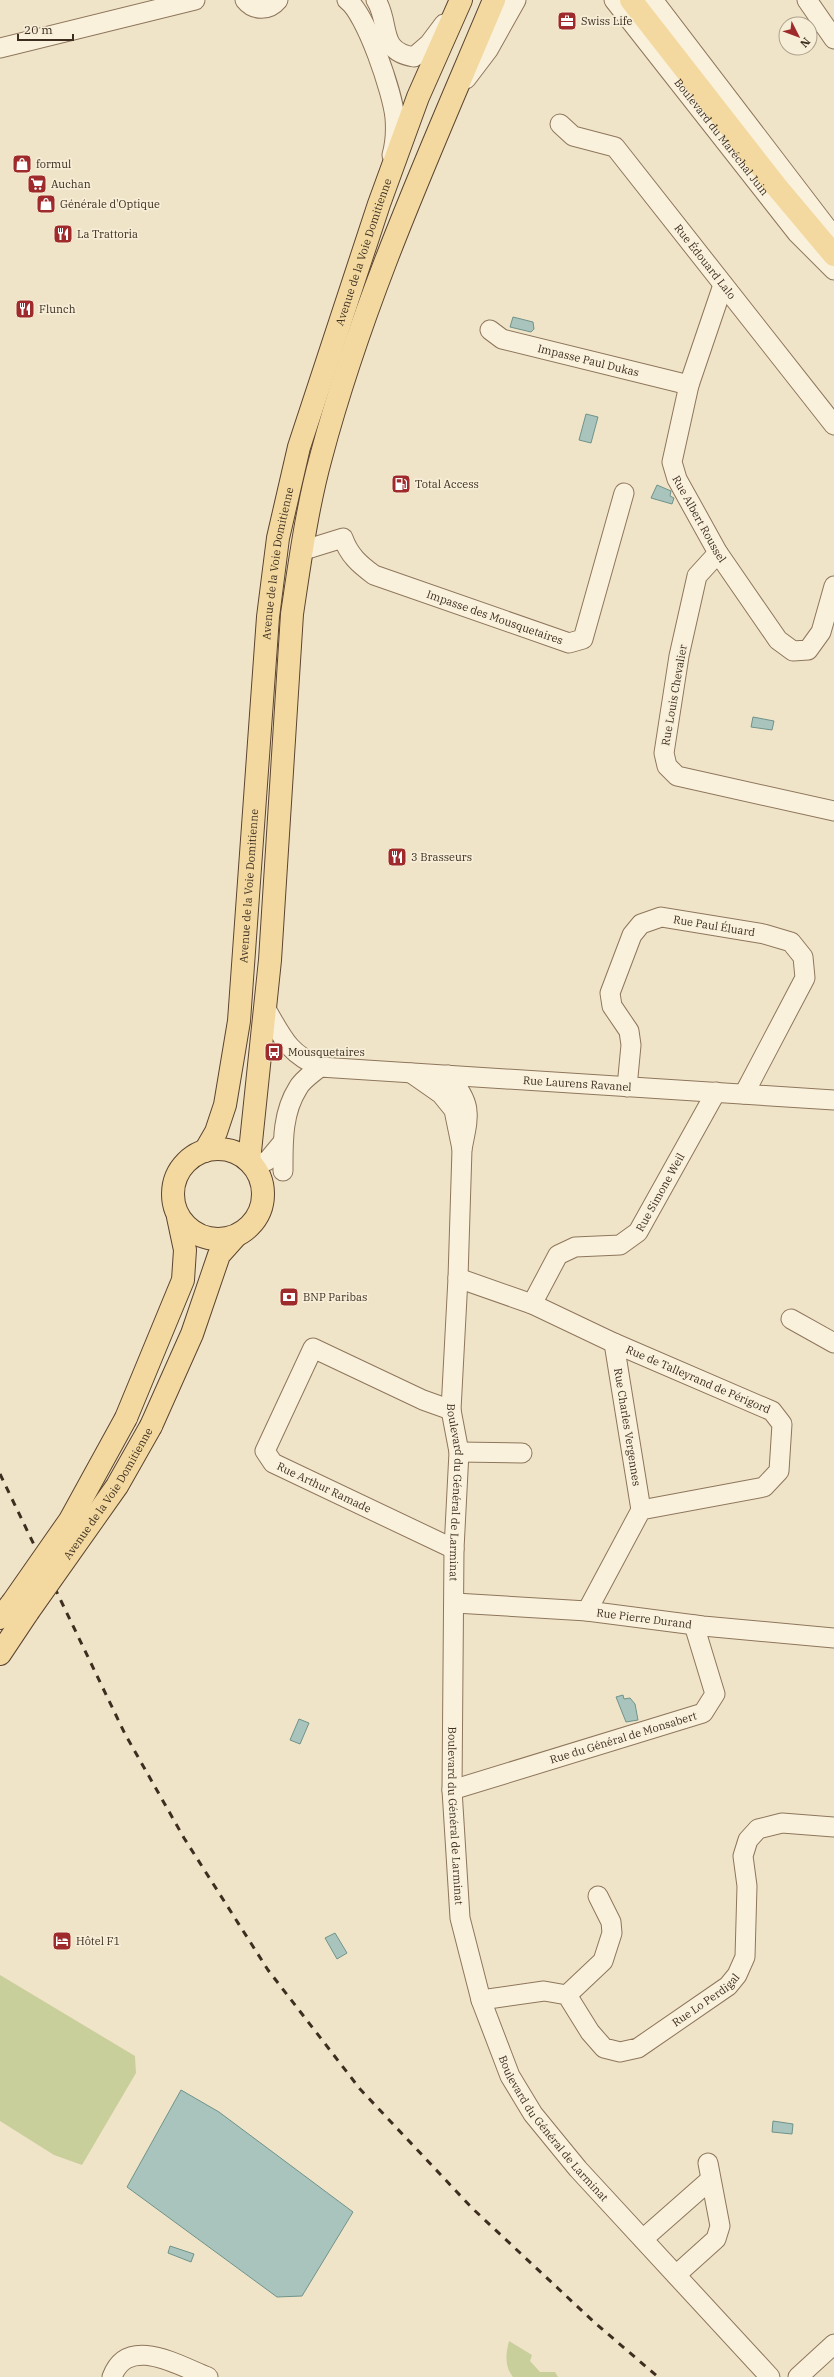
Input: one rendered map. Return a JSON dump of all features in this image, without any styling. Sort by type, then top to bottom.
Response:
[{"type":"main road","name":"Avenue de la Voie Domitienne","points":[[251,1164],[266,1009],[292,614],[301,550],[321,458],[345,379],[406,206],[494,0]]},
{"type":"main road","name":"Boulevard du Maréchal Juin","points":[[631,0],[781,192],[834,255]]},
{"type":"main road","name":"Avenue de la Voie Domitienne","points":[[205,1151],[216,1132],[225,1105],[239,1021],[268,617],[278,538],[299,447],[379,204],[418,97],[460,1]]},
{"type":"main road","points":[[228,1150],[251,1164],[263,1188],[262,1207],[252,1225],[236,1236],[223,1240],[210,1239],[197,1234],[186,1227],[178,1217],[173,1202],[174,1186],[179,1172],[189,1160],[205,1151],[228,1150]]},
{"type":"main road","name":"Avenue de la Voie Domitienne","points":[[0,1654],[13,1611],[70,1520],[126,1418],[183,1280],[185,1250],[178,1217]]},
{"type":"main road","name":"Avenue de la Voie Domitienne","points":[[13,1611],[117,1486],[151,1426],[192,1334],[219,1255],[236,1236]]},
{"type":"street","points":[[0,48],[195,0]]},
{"type":"street","points":[[245,0],[249,5],[258,9],[268,8],[278,0]]},
{"type":"street","points":[[347,0],[354,4],[366,26],[389,90],[395,118],[394,149],[379,204]]},
{"type":"street","points":[[376,0],[380,7],[388,42],[403,55],[414,56],[429,44],[460,1]]},
{"type":"street","name":"Avenue de la Voie Domitienne","points":[[454,94],[488,50],[516,0]]},
{"type":"street","name":"Boulevard du Maréchal Juin","points":[[614,0],[797,233],[834,270]]},
{"type":"street","points":[[653,0],[834,237]]},
{"type":"street","points":[[807,0],[833,36]]},
{"type":"street","name":"Rue Édouard Lalo","points":[[560,124],[573,136],[615,147],[834,425]]},
{"type":"street","name":"Rue Albert Roussel","points":[[723,285],[689,386],[672,462],[677,479],[718,553],[778,640],[793,651],[808,650],[821,632],[834,586]]},
{"type":"street","name":"Impasse Paul Dukas","points":[[490,330],[502,339],[689,386]]},
{"type":"street","name":"Impasse des Mousquetaires","points":[[301,550],[343,538],[347,551],[359,564],[374,575],[569,643],[583,639],[624,493]]},
{"type":"street","name":"Rue Louis Chevalier","points":[[718,553],[697,576],[679,656],[664,753],[666,766],[677,776],[834,811]]},
{"type":"street","name":"Rue Paul Éluard","points":[[627,1087],[631,1045],[629,1031],[612,1006],[610,993],[632,935],[641,924],[661,917],[764,934],[791,942],[803,957],[805,978],[744,1094]]},
{"type":"street","name":"Rue Laurens Ravanel","points":[[266,1009],[288,1046],[302,1059],[320,1067],[834,1100]]},
{"type":"street","points":[[283,1171],[283,1142],[286,1115],[298,1087],[320,1067]]},
{"type":"street","name":"Boulevard du Général de Larminat","points":[[412,1073],[441,1094],[454,1110],[462,1149]]},
{"type":"street","name":"Boulevard du Général de Larminat","points":[[448,1075],[466,1102],[469,1116],[462,1149],[452,1410],[459,1452],[454,1549],[455,1603],[452,1790],[460,1918],[480,2000],[510,2076],[533,2114],[578,2169],[770,2377]]},
{"type":"street","name":"Rue Simone Weil","points":[[532,1304],[558,1256],[575,1247],[620,1246],[638,1232],[716,1092]]},
{"type":"street","points":[[251,1164],[268,1160],[283,1142]]},
{"type":"street","name":"Rue de Talleyrand de Périgord","points":[[458,1278],[532,1304],[614,1343],[772,1412],[782,1424],[779,1471],[764,1487],[641,1510]]},
{"type":"street","points":[[791,1319],[834,1343]]},
{"type":"street","name":"Rue Charles Vergennes","points":[[614,1343],[641,1510]]},
{"type":"street","name":"Rue Arthur Ramade","points":[[452,1410],[423,1400],[313,1348],[264,1450],[273,1463],[454,1549]]},
{"type":"street","points":[[459,1452],[522,1453]]},
{"type":"street","points":[[587,1610],[641,1510]]},
{"type":"street","name":"Rue Pierre Durand","points":[[455,1603],[587,1610],[694,1625],[834,1638]]},
{"type":"street","name":"Rue du Général de Monsabert","points":[[452,1790],[703,1713],[715,1694],[694,1625]]},
{"type":"street","name":"Rue Lo Perdigal","points":[[567,1996],[590,2032],[604,2048],[620,2052],[638,2048],[728,1986],[738,1975],[745,1957],[747,1886],[742,1856],[748,1840],[758,1829],[782,1823],[834,1827]]},
{"type":"street","points":[[480,2000],[544,1991],[567,1996],[603,1960],[608,1947],[612,1933],[611,1922],[598,1896]]},
{"type":"street","points":[[643,2239],[709,2172],[720,2226],[716,2239],[676,2275]]},
{"type":"street","points":[[798,2377],[834,2344]]},
{"type":"street","points":[[112,2377],[114,2371],[128,2356],[146,2354],[208,2377]]},
{"type":"green space","points":[[0,1975],[135,2056],[136,2073],[82,2165],[54,2155],[0,2121]]},
{"type":"green space","points":[[509,2341],[532,2355],[530,2361],[540,2372],[555,2372],[558,2377],[513,2377],[507,2364]]},
{"type":"water","points":[[513,317],[533,322],[534,329],[531,332],[510,327]]},
{"type":"water","points":[[586,414],[598,417],[591,443],[579,440]]},
{"type":"water","points":[[657,485],[671,491],[670,496],[674,498],[672,504],[651,498]]},
{"type":"water","points":[[753,717],[774,721],[772,730],[751,727]]},
{"type":"water","points":[[623,1695],[624,1699],[630,1698],[635,1704],[638,1720],[626,1722],[616,1697]]},
{"type":"water","points":[[299,1719],[309,1723],[300,1744],[290,1740]]},
{"type":"water","points":[[335,1933],[347,1953],[337,1959],[325,1938]]},
{"type":"water","points":[[181,2090],[219,2112],[353,2212],[302,2296],[277,2297],[127,2187]]},
{"type":"water","points":[[773,2121],[793,2124],[792,2134],[772,2132]]},
{"type":"water","points":[[170,2246],[194,2254],[191,2262],[168,2253]]},
{"type":"railway","points":[[0,1474],[125,1734],[184,1838],[268,1970],[360,2089],[472,2208],[594,2322],[658,2377]]},
{"type":"place","name":"Swiss Life","points":[[567,21]]},
{"type":"place","name":"formul","points":[[22,164]]},
{"type":"place","name":"Auchan","points":[[37,184]]},
{"type":"place","name":"Générale d'Optique","points":[[46,204]]},
{"type":"place","name":"La Trattoria","points":[[63,234]]},
{"type":"place","name":"Flunch","points":[[25,309]]},
{"type":"place","name":"Total Access","points":[[401,484]]},
{"type":"place","name":"3 Brasseurs","points":[[397,857]]},
{"type":"place","name":"Mousquetaires","points":[[274,1052]]},
{"type":"place","name":"BNP Paribas","points":[[289,1297]]},
{"type":"place","name":"Hôtel F1","points":[[62,1941]]}]
